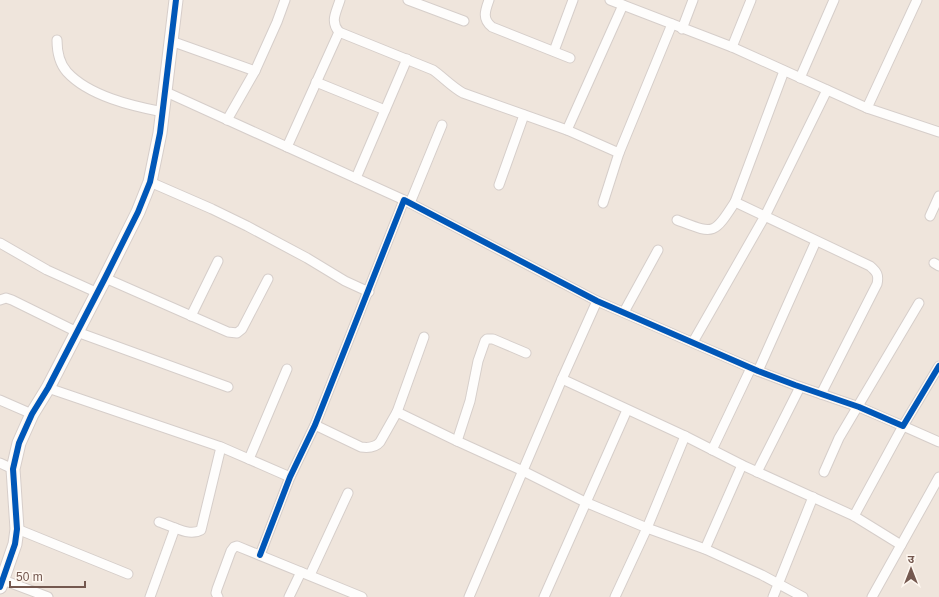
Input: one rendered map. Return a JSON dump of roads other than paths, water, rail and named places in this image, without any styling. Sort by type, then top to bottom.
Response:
[{"type":"street","points":[[48,597],[2,584],[15,544],[17,529],[13,469],[19,442],[32,414],[48,388],[68,347],[98,293],[138,212],[150,182],[160,133],[166,92],[176,0]]},
{"type":"street","points":[[227,120],[255,71],[285,0]]},
{"type":"street","points":[[340,0],[333,19],[339,32],[432,70],[463,93],[567,130],[619,153]]},
{"type":"street","points":[[408,0],[423,3],[464,21]]},
{"type":"street","points":[[489,0],[485,11],[485,17],[488,24],[492,27],[570,58]]},
{"type":"street","points":[[554,51],[573,0]]},
{"type":"street","points":[[610,0],[732,47],[867,108],[939,131]]},
{"type":"street","points":[[682,29],[693,0]]},
{"type":"street","points":[[732,47],[751,0]]},
{"type":"street","points":[[800,78],[834,0]]},
{"type":"street","points":[[867,108],[917,0]]},
{"type":"street","points":[[567,130],[623,5]]},
{"type":"street","points":[[603,203],[619,153],[672,24]]},
{"type":"street","points":[[287,147],[339,32]]},
{"type":"street","points":[[57,40],[57,50],[66,71],[92,90],[129,105],[163,112]]},
{"type":"street","points":[[171,41],[255,71]]},
{"type":"street","points":[[356,178],[408,59]]},
{"type":"street","points":[[677,220],[702,230],[714,229],[722,223],[735,202],[784,71]]},
{"type":"street","points":[[316,82],[385,110]]},
{"type":"street","points":[[693,342],[765,216],[827,90]]},
{"type":"street","points":[[166,92],[408,202],[597,301],[754,369],[800,387],[859,407],[939,442]]},
{"type":"street","points":[[499,185],[524,115]]},
{"type":"street","points":[[260,555],[290,477],[315,425],[369,292],[442,125]]},
{"type":"street","points":[[150,182],[240,223],[307,258],[345,281],[369,292]]},
{"type":"street","points":[[930,216],[939,196]]},
{"type":"street","points":[[735,202],[870,266],[877,272],[879,277],[877,284],[821,394]]},
{"type":"street","points":[[712,450],[754,369],[816,241]]},
{"type":"street","points":[[0,242],[47,270],[98,293]]},
{"type":"street","points":[[624,312],[658,250]]},
{"type":"street","points":[[191,316],[218,261]]},
{"type":"street","points":[[105,278],[228,332],[237,332],[242,328],[268,279]]},
{"type":"street","points":[[0,300],[6,298],[12,300],[77,332],[228,387]]},
{"type":"street","points":[[469,597],[597,301]]},
{"type":"street","points":[[824,472],[839,438],[859,407],[919,304]]},
{"type":"street","points":[[315,425],[361,447],[368,448],[377,446],[397,412],[424,337]]},
{"type":"street","points":[[457,441],[470,401],[478,361],[485,341],[487,339],[493,339],[526,353]]},
{"type":"street","points":[[854,516],[903,426],[939,366]]},
{"type":"street","points":[[249,459],[287,369]]},
{"type":"street","points":[[562,380],[854,516],[901,545]]},
{"type":"street","points":[[758,472],[800,387]]},
{"type":"street","points":[[48,388],[221,446],[290,477]]},
{"type":"street","points":[[0,400],[32,414]]},
{"type":"street","points":[[544,597],[627,410]]},
{"type":"street","points":[[397,412],[585,502],[647,528],[705,549],[803,597]]},
{"type":"street","points":[[615,597],[647,528],[684,436]]},
{"type":"street","points":[[159,522],[189,533],[197,533],[201,530],[221,446]]},
{"type":"street","points":[[0,464],[13,469]]},
{"type":"street","points":[[705,549],[742,465]]},
{"type":"street","points":[[872,597],[901,545],[936,491],[939,477]]},
{"type":"street","points":[[310,576],[348,493]]},
{"type":"street","points":[[773,597],[813,498]]},
{"type":"street","points":[[150,597],[175,528]]},
{"type":"street","points":[[17,529],[128,574]]},
{"type":"street","points":[[218,597],[216,593],[217,589],[231,551],[234,547],[238,546],[362,597]]},
{"type":"street","points":[[289,597],[301,572]]}]
